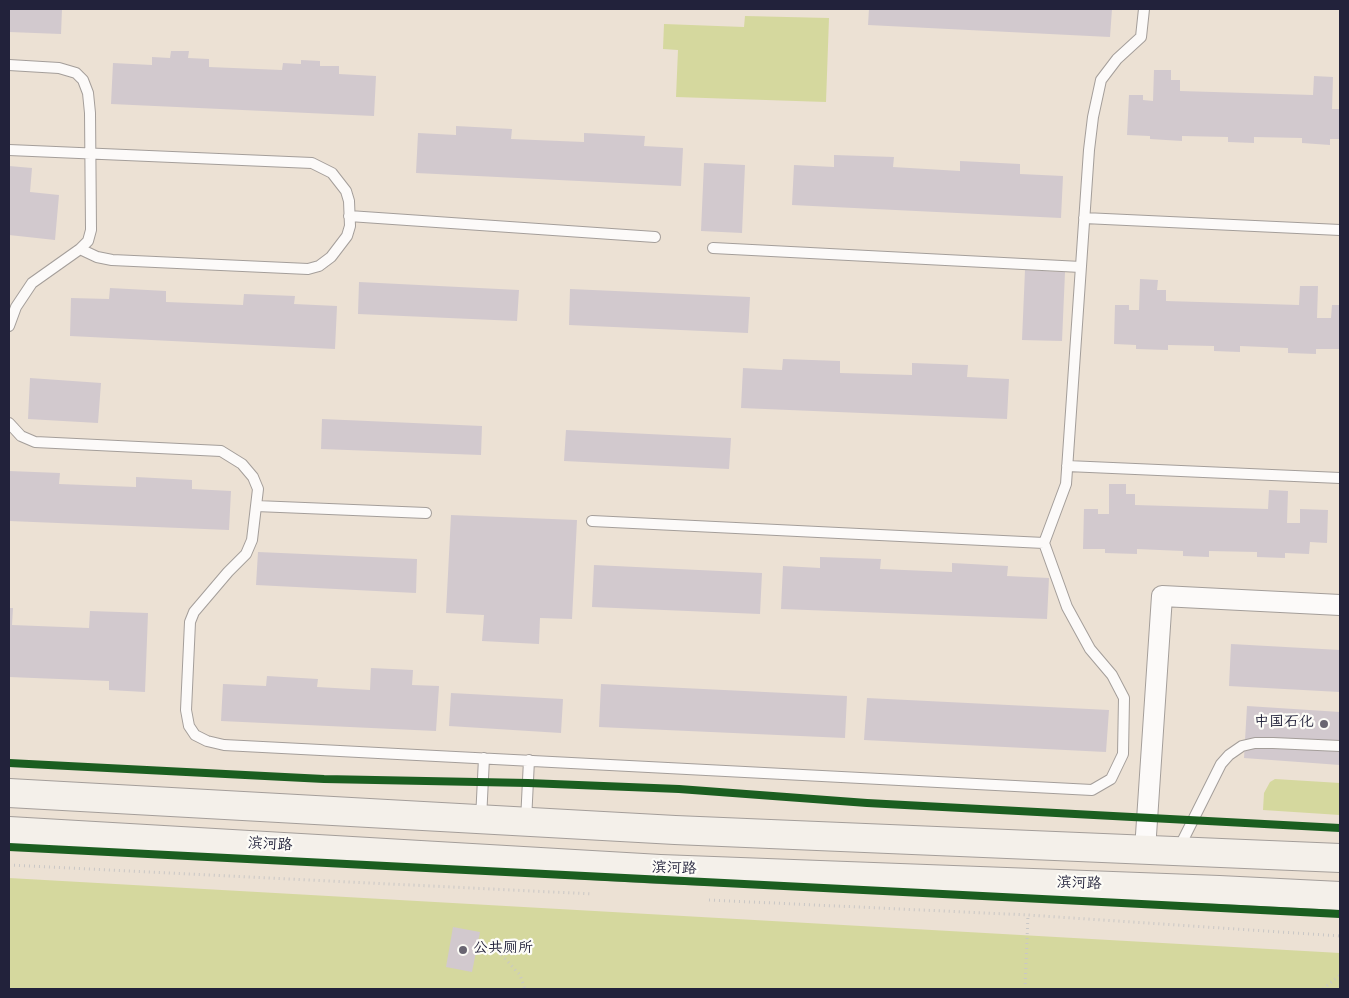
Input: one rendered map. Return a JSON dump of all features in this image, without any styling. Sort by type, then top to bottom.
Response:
[{"type":"main road","points":[[9,793],[675,830],[1340,858]]},
{"type":"main road","name":"滨河路","points":[[9,830],[660,869],[1340,896]]},
{"type":"street","points":[[1145,850],[1162,596],[1340,605]]},
{"type":"lane","points":[[9,423],[22,436],[34,442],[221,451],[242,464],[253,477],[258,489],[252,540],[246,554],[194,612],[190,622],[186,710],[188,726],[195,735],[207,741],[224,745],[1092,790],[1111,779],[1123,754],[1124,698],[1112,675],[1090,649],[1067,607],[1044,543],[1066,484],[1084,218],[1093,117],[1101,80],[1117,59],[1141,36],[1144,9]]},
{"type":"lane","points":[[9,65],[59,68],[76,72],[88,93],[91,155],[91,230],[88,241],[32,284],[16,308],[9,326]]},
{"type":"lane","points":[[9,150],[312,163],[332,173],[346,191],[349,201],[350,226],[347,236],[332,256],[319,266],[308,268],[112,260],[97,257],[80,249]]},
{"type":"lane","points":[[349,216],[655,237]]},
{"type":"lane","points":[[1084,218],[1340,230]]},
{"type":"lane","points":[[712,248],[1081,267]]},
{"type":"lane","points":[[1067,466],[1340,478]]},
{"type":"lane","points":[[256,506],[426,513]]},
{"type":"lane","points":[[592,521],[1044,543]]},
{"type":"lane","points":[[1177,851],[1221,764],[1229,754],[1242,746],[1255,743],[1273,742],[1340,746]]},
{"type":"lane","points":[[481,819],[484,758]]},
{"type":"lane","points":[[526,822],[528,760]]},
{"type":"path","points":[[9,865],[593,894]]},
{"type":"path","points":[[702,899],[1028,915],[1340,936]]},
{"type":"path","points":[[1025,989],[1028,915]]},
{"type":"path","points":[[498,951],[520,975],[525,989]]},
{"type":"path","points":[[1323,989],[1340,975]]},
{"type":"green space","points":[[745,16],[829,18],[826,102],[676,97],[678,50],[663,49],[664,24],[744,27]]},
{"type":"green space","points":[[1275,779],[1340,783],[1340,815],[1263,810],[1264,793],[1270,782]]},
{"type":"green space","points":[[9,878],[1340,953],[1340,989],[9,989]]},
{"type":"building","points":[[9,9],[62,9],[61,34],[9,32]]},
{"type":"building","points":[[869,9],[1112,9],[1110,37],[868,25]]},
{"type":"building","points":[[171,51],[189,51],[188,58],[209,59],[209,67],[282,70],[283,63],[301,64],[301,60],[320,61],[320,66],[339,66],[339,74],[376,76],[374,116],[111,104],[113,63],[152,65],[152,57],[170,58]]},
{"type":"building","points":[[1154,70],[1171,70],[1171,80],[1180,80],[1180,91],[1313,95],[1314,76],[1333,77],[1332,109],[1340,109],[1340,139],[1330,139],[1330,145],[1302,143],[1302,138],[1254,137],[1254,143],[1228,142],[1228,137],[1182,136],[1182,141],[1150,139],[1150,136],[1127,135],[1129,95],[1143,95],[1143,100],[1153,101]]},
{"type":"building","points":[[456,126],[512,129],[511,139],[584,142],[584,133],[645,136],[644,146],[683,148],[681,186],[416,173],[418,133],[456,135]]},
{"type":"building","points":[[834,155],[894,157],[893,167],[960,171],[960,161],[1020,164],[1020,174],[1063,176],[1061,218],[792,205],[794,165],[834,167]]},
{"type":"building","points":[[704,163],[745,165],[742,233],[701,231]]},
{"type":"building","points":[[9,166],[32,168],[30,192],[59,195],[55,240],[9,235]]},
{"type":"building","points":[[1025,270],[1065,272],[1062,341],[1022,340]]},
{"type":"building","points":[[1140,279],[1158,280],[1157,290],[1166,290],[1166,301],[1299,305],[1300,286],[1318,286],[1317,318],[1331,318],[1332,305],[1340,305],[1340,349],[1316,349],[1316,354],[1288,353],[1288,348],[1240,346],[1240,352],[1214,351],[1214,346],[1168,345],[1168,350],[1136,349],[1136,345],[1114,344],[1115,305],[1129,305],[1129,310],[1139,310]]},
{"type":"building","points":[[359,282],[519,290],[517,321],[358,314]]},
{"type":"building","points":[[110,288],[166,291],[166,302],[243,305],[244,294],[295,296],[294,304],[337,306],[335,349],[70,336],[71,298],[109,299]]},
{"type":"building","points":[[570,289],[750,297],[748,333],[569,325]]},
{"type":"building","points":[[783,359],[840,361],[840,373],[912,375],[912,363],[968,365],[967,377],[1009,379],[1007,419],[741,408],[743,368],[782,370]]},
{"type":"building","points":[[30,378],[101,383],[98,423],[28,419]]},
{"type":"building","points":[[322,419],[482,426],[481,455],[321,449]]},
{"type":"building","points":[[566,430],[731,438],[729,469],[564,461]]},
{"type":"building","points":[[9,471],[60,473],[59,484],[136,487],[136,477],[192,480],[192,489],[231,491],[229,530],[9,521]]},
{"type":"building","points":[[1109,484],[1126,484],[1126,494],[1135,494],[1135,505],[1268,509],[1269,490],[1288,491],[1287,523],[1300,523],[1300,509],[1328,510],[1327,543],[1310,542],[1309,554],[1285,553],[1285,558],[1257,557],[1257,552],[1209,551],[1209,557],[1183,556],[1183,551],[1137,549],[1137,554],[1105,553],[1105,549],[1083,549],[1084,509],[1098,509],[1098,514],[1109,514]]},
{"type":"building","points":[[451,515],[577,520],[572,619],[540,618],[539,644],[482,641],[484,615],[446,613]]},
{"type":"building","points":[[258,552],[417,559],[416,593],[256,585]]},
{"type":"building","points":[[820,557],[881,559],[880,569],[952,572],[952,563],[1008,566],[1007,576],[1049,578],[1047,619],[781,609],[783,566],[820,568]]},
{"type":"building","points":[[594,565],[762,573],[760,614],[592,607]]},
{"type":"building","points":[[9,608],[13,608],[12,625],[89,628],[90,611],[148,613],[145,692],[109,690],[109,681],[9,677]]},
{"type":"building","points":[[1231,644],[1340,650],[1340,692],[1229,686]]},
{"type":"building","points":[[371,668],[413,670],[412,685],[439,686],[436,731],[221,721],[223,684],[266,686],[267,676],[318,679],[317,687],[370,690]]},
{"type":"building","points":[[601,684],[847,696],[845,738],[599,727]]},
{"type":"building","points":[[451,693],[563,699],[561,733],[449,726]]},
{"type":"building","points":[[867,698],[1109,710],[1106,752],[864,740]]},
{"type":"building","points":[[1247,706],[1340,712],[1340,765],[1244,758]]},
{"type":"building","name":"公共厕所","points":[[453,927],[480,932],[472,972],[446,967]]},
{"type":"cycle path","points":[[9,763],[324,779],[528,783],[679,789],[867,803],[1340,828]]},
{"type":"cycle path","points":[[9,847],[1340,914]]},
{"type":"place","name":"中国石化","points":[[1324,724]]},
{"type":"place","name":"公共厕所","points":[[463,950]]}]
